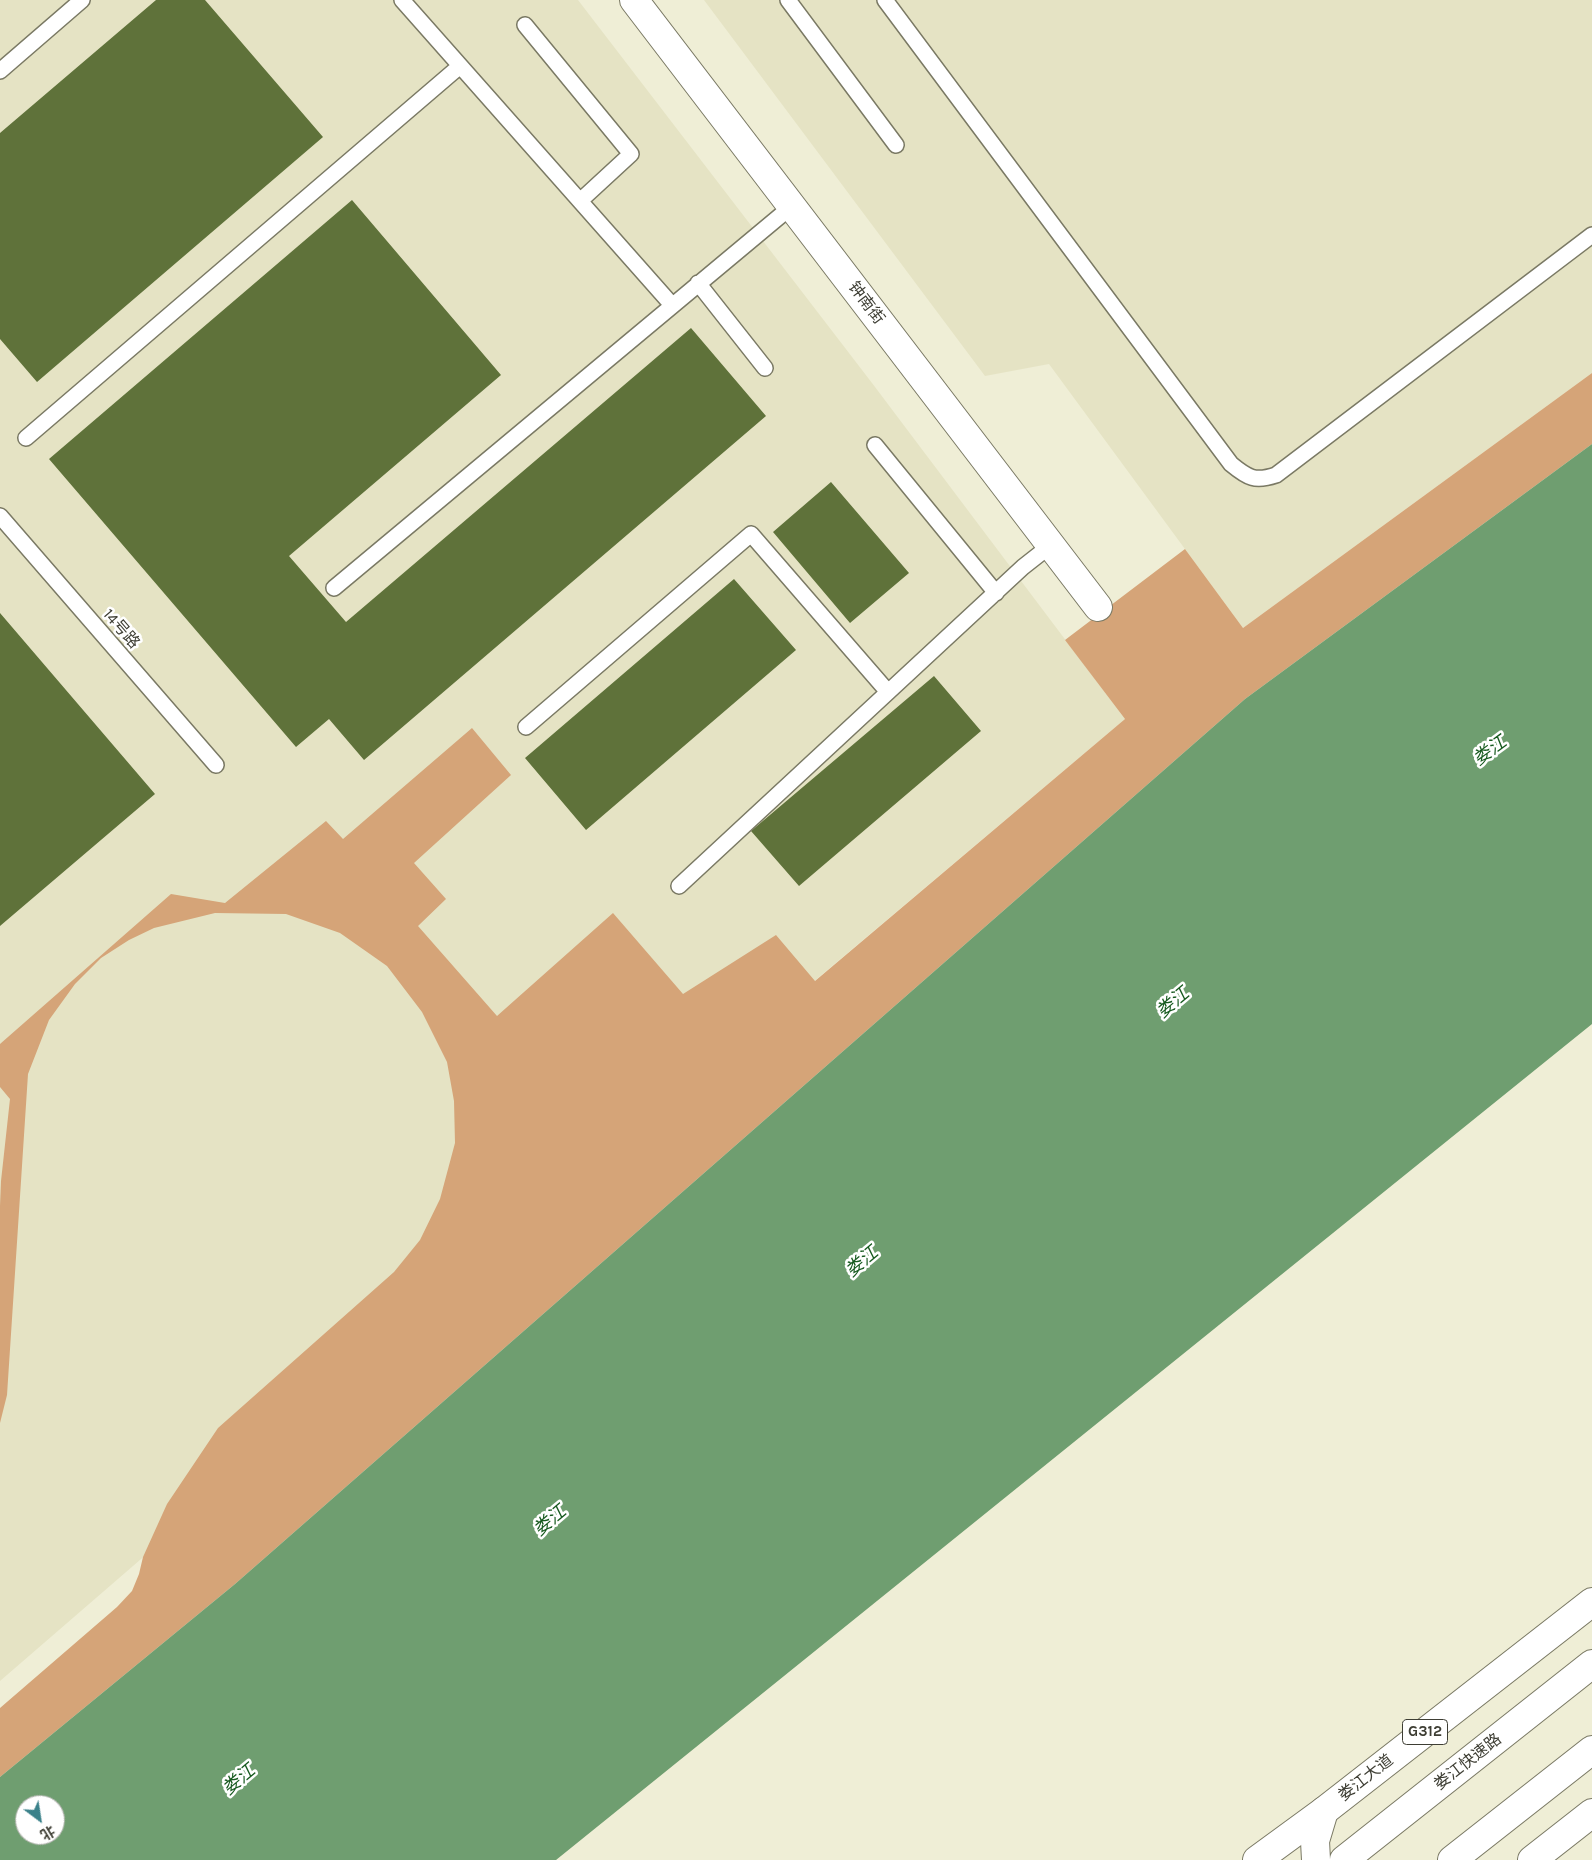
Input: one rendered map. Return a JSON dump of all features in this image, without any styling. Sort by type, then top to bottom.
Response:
[{"type":"main road","name":"钟南街","points":[[634,0],[1098,607]]},
{"type":"main road","name":"娄江大道","points":[[1257,1860],[1324,1811],[1592,1602]]},
{"type":"main road","name":"娄江快速路","points":[[1344,1860],[1592,1664]]},
{"type":"main road","points":[[1452,1860],[1592,1750]]},
{"type":"main road","points":[[1316,1860],[1315,1841],[1324,1811]]},
{"type":"main road","points":[[1532,1860],[1592,1813]]},
{"type":"lane","points":[[0,71],[82,0]]},
{"type":"lane","points":[[402,0],[672,305]]},
{"type":"lane","points":[[788,0],[896,145]]},
{"type":"lane","points":[[885,0],[1231,464],[1244,475],[1261,480],[1276,475],[1592,235]]},
{"type":"lane","points":[[524,25],[631,154],[580,201]]},
{"type":"lane","points":[[26,438],[460,66]]},
{"type":"lane","points":[[334,588],[792,206]]},
{"type":"lane","points":[[698,283],[765,368]]},
{"type":"lane","points":[[875,445],[996,593]]},
{"type":"lane","name":"14号路","points":[[0,516],[216,765]]},
{"type":"lane","points":[[526,727],[751,534],[888,692]]},
{"type":"lane","points":[[679,886],[1024,567],[1051,545]]},
{"type":"shaded area","points":[[0,0],[578,0],[872,383],[1125,719],[614,1150],[0,1681]]},
{"type":"shaded area","points":[[704,0],[1592,0],[1592,373],[1243,628],[1049,364],[985,376]]},
{"type":"shaded area","points":[[1592,373],[1592,444],[1245,699],[235,1584],[0,1777],[0,1708],[117,1607],[132,1591],[143,1557],[167,1504],[218,1428],[394,1272],[420,1240],[440,1199],[455,1143],[454,1101],[447,1062],[422,1012],[387,966],[340,933],[286,914],[215,913],[154,928],[129,940],[101,958],[75,984],[49,1020],[28,1074],[7,1395],[0,1423],[0,1206],[10,1099],[0,1087],[0,1044],[171,894],[225,903],[326,821],[343,839],[472,728],[511,775],[414,863],[446,899],[418,926],[497,1016],[613,913],[683,994],[776,935],[815,981],[1125,719],[1065,640],[1185,549],[1243,628]]},
{"type":"water","name":"娄江","points":[[1592,444],[1592,1024],[556,1860],[0,1860],[0,1777],[235,1584],[1245,699]]},
{"type":"building","points":[[156,0],[205,0],[323,137],[37,382],[0,339],[0,133]]},
{"type":"building","points":[[352,200],[501,375],[289,556],[346,622],[691,328],[766,416],[364,760],[329,719],[296,747],[49,459]]},
{"type":"building","points":[[831,482],[909,573],[850,623],[773,532]]},
{"type":"building","points":[[734,579],[796,650],[586,830],[525,758]]},
{"type":"building","points":[[0,613],[155,794],[0,926]]},
{"type":"building","points":[[934,676],[981,731],[799,886],[751,831]]}]
